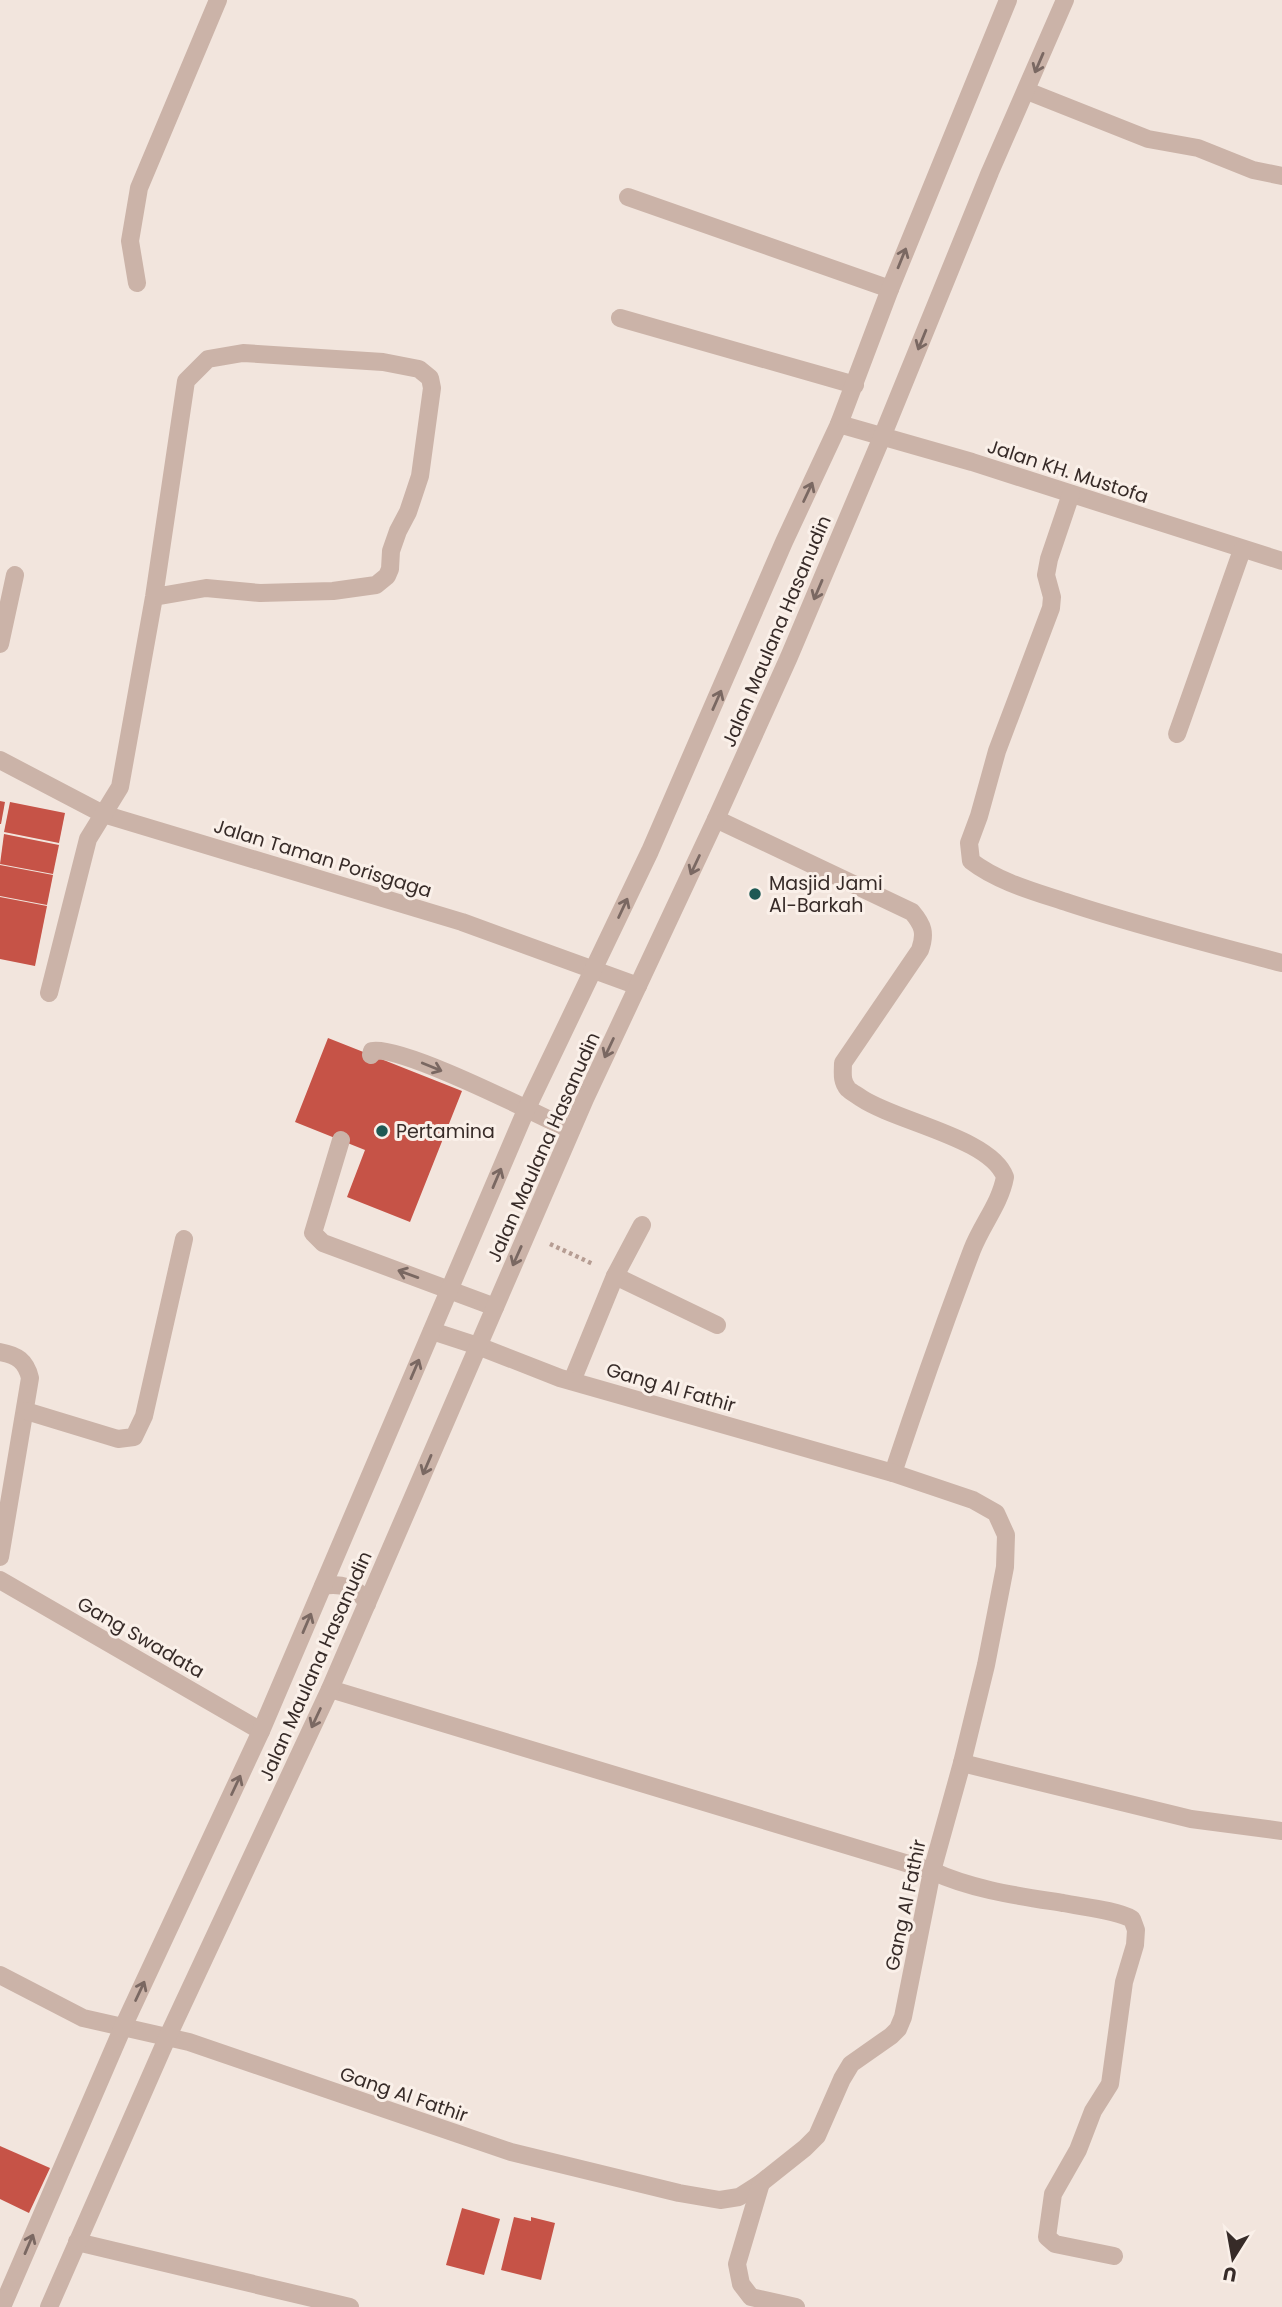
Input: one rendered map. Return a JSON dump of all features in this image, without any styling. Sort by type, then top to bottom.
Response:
[{"type":"street","points":[[137,283],[130,241],[139,188],[218,0]]},
{"type":"street","name":"Jalan Maulana Hasanudin","points":[[2,2307],[123,2026],[261,1731],[526,1110],[650,851],[784,541],[839,424],[890,289],[1008,0]]},
{"type":"street","name":"Jalan Maulana Hasanudin","points":[[49,2307],[168,2036],[330,1689],[571,1130],[789,657],[990,172],[1034,94],[1065,0]]},
{"type":"street","points":[[1034,94],[1148,139],[1198,148],[1253,170],[1282,176]]},
{"type":"street","points":[[628,197],[890,289]]},
{"type":"street","points":[[620,318],[855,385]]},
{"type":"street","points":[[49,993],[88,839],[120,787],[154,597],[186,382],[198,366],[215,356],[243,352],[383,362],[419,369],[430,378],[432,388],[420,476],[408,512],[394,541],[390,569],[381,582],[333,591],[260,593],[206,587],[154,597]]},
{"type":"street","name":"Jalan KH. Mustofa","points":[[839,424],[972,462],[1282,561]]},
{"type":"street","points":[[1071,494],[1046,575],[1052,597],[1051,608],[997,751],[969,843],[971,860],[999,877],[1138,926],[1282,963]]},
{"type":"street","points":[[1177,734],[1242,550]]},
{"type":"street","points":[[0,644],[15,575]]},
{"type":"street","name":"Jalan Taman Porisgaga","points":[[0,760],[103,814],[462,922],[638,986]]},
{"type":"street","points":[[716,819],[912,912],[924,930],[923,941],[907,970],[843,1063],[842,1078],[847,1088],[890,1114],[968,1143],[996,1161],[1005,1177],[998,1201],[974,1245],[944,1323],[893,1473]]},
{"type":"street","points":[[371,1055],[372,1051],[381,1050],[423,1063],[571,1130]]},
{"type":"street","points":[[341,1140],[313,1233],[323,1243],[495,1307]]},
{"type":"street","points":[[566,1380],[642,1225]]},
{"type":"street","points":[[26,1411],[118,1439],[134,1437],[144,1416],[184,1239]]},
{"type":"street","points":[[615,1276],[717,1325]]},
{"type":"street","name":"Gang Al Fathir","points":[[0,1976],[83,2018],[189,2042],[511,2152],[679,2193],[720,2200],[739,2197],[761,2183],[817,2136],[842,2079],[852,2064],[898,2029],[903,2017],[932,1871],[962,1763],[998,1604],[1006,1535],[996,1513],[973,1500],[893,1473],[566,1380],[432,1331]]},
{"type":"street","points":[[0,1352],[21,1359],[28,1368],[30,1378],[0,1557]]},
{"type":"street","points":[[326,1579],[365,1591],[370,1597]]},
{"type":"street","name":"Gang Swadata","points":[[0,1580],[261,1731]]},
{"type":"street","points":[[330,1689],[623,1780],[932,1871],[952,1881],[1004,1894],[1128,1917],[1135,1923],[1135,1945],[1124,1983],[1110,2084],[1093,2111],[1078,2150],[1053,2194],[1047,2237],[1055,2244],[1114,2256]]},
{"type":"street","points":[[962,1763],[1191,1819],[1282,1831]]},
{"type":"street","points":[[761,2183],[737,2264],[746,2291],[751,2297],[766,2304],[796,2307]]},
{"type":"street","points":[[77,2242],[350,2307]]},
{"type":"path","points":[[547,1242],[599,1267]]},
{"type":"building","points":[[0,801],[5,802],[1,824],[0,824]]},
{"type":"building","points":[[10,802],[65,813],[59,843],[4,832]]},
{"type":"building","points":[[4,834],[59,845],[53,874],[0,864]]},
{"type":"building","points":[[0,865],[53,875],[47,905],[0,896]]},
{"type":"building","points":[[0,897],[47,906],[35,966],[0,959]]},
{"type":"building","name":"Pertamina","points":[[328,1038],[462,1091],[410,1222],[347,1197],[365,1150],[295,1122]]},
{"type":"building","points":[[0,2146],[50,2168],[29,2213],[0,2199]]},
{"type":"building","points":[[462,2208],[500,2219],[484,2275],[446,2265]]},
{"type":"building","points":[[514,2217],[531,2221],[531,2217],[555,2223],[541,2280],[501,2270]]},
{"type":"place","name":"Masjid Jami Al-Barkah","points":[[755,894]]},
{"type":"place","name":"Pertamina","points":[[382,1131]]}]
